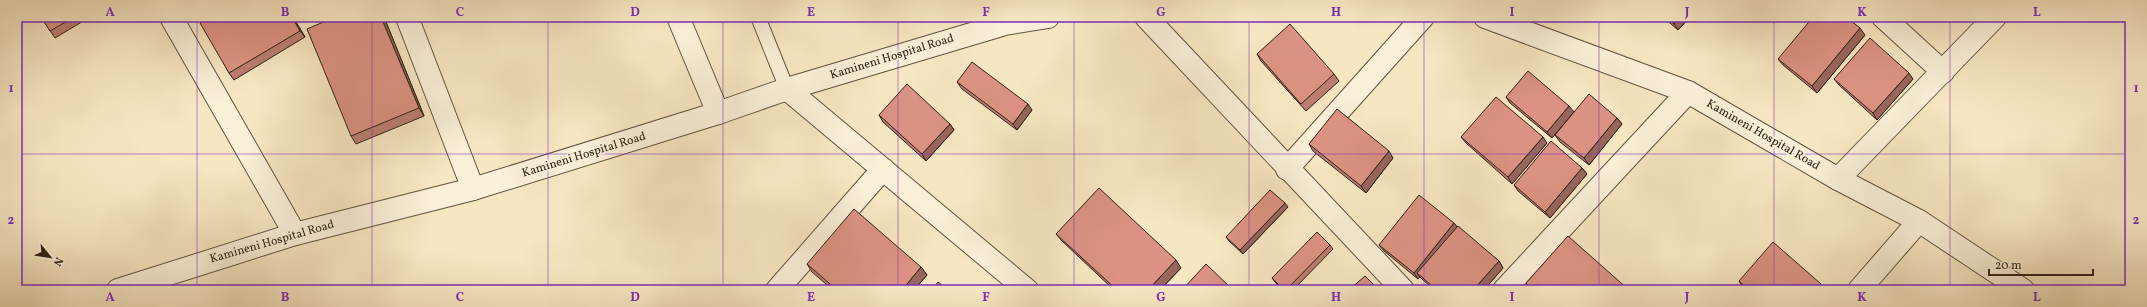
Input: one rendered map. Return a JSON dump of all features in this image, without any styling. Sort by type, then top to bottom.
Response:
[{"type":"street","points":[[172,17],[295,234]]},
{"type":"street","points":[[407,17],[473,189]]},
{"type":"street","points":[[678,17],[718,113]]},
{"type":"street","name":"Kamineni Hospital Road","points":[[118,290],[295,234],[473,189],[718,113],[787,88],[1005,20],[1048,17]]},
{"type":"street","points":[[1146,17],[1287,169],[1403,290]]},
{"type":"street","points":[[1287,169],[1423,17]]},
{"type":"street","name":"Kamineni Hospital Road","points":[[1485,17],[1688,92],[1838,179],[1919,221],[2023,290]]},
{"type":"street","points":[[1883,17],[1943,72]]},
{"type":"street","points":[[1838,179],[1995,17]]},
{"type":"street","points":[[787,88],[1027,290]]},
{"type":"street","points":[[1504,290],[1688,92]]},
{"type":"street","points":[[777,290],[883,169]]},
{"type":"street","points":[[1858,290],[1919,221]]},
{"type":"lane","points":[[761,18],[787,88]]},
{"type":"building","points":[[41,17],[74,17],[50,31]]},
{"type":"building","points":[[210,17],[292,17],[300,31],[229,73],[200,23]]},
{"type":"building","points":[[335,17],[381,17],[419,108],[351,136],[307,29]]},
{"type":"building","points":[[1666,17],[1679,17],[1674,24]]},
{"type":"building","points":[[1813,17],[1846,17],[1860,28],[1812,86],[1778,59]]},
{"type":"building","points":[[1290,24],[1334,74],[1301,104],[1257,54]]},
{"type":"building","points":[[1870,38],[1909,73],[1873,113],[1834,79]]},
{"type":"building","points":[[972,62],[1028,104],[1013,124],[957,82]]},
{"type":"building","points":[[1528,71],[1569,106],[1547,132],[1506,97]]},
{"type":"building","points":[[907,84],[950,124],[922,154],[879,115]]},
{"type":"building","points":[[1589,94],[1617,118],[1584,158],[1555,135]]},
{"type":"building","points":[[1496,97],[1543,137],[1508,177],[1461,137]]},
{"type":"building","points":[[1337,109],[1389,151],[1361,186],[1309,144]]},
{"type":"building","points":[[1551,141],[1582,168],[1545,212],[1514,185]]},
{"type":"building","points":[[1099,188],[1176,260],[1148,290],[1117,290],[1056,234]]},
{"type":"building","points":[[1270,190],[1285,203],[1240,250],[1226,237]]},
{"type":"building","points":[[1419,195],[1454,223],[1414,273],[1379,245]]},
{"type":"building","points":[[854,209],[921,267],[902,290],[837,290],[807,264]]},
{"type":"building","points":[[1458,226],[1499,261],[1473,290],[1437,290],[1417,273]]},
{"type":"building","points":[[1317,232],[1330,245],[1286,290],[1284,290],[1272,278]]},
{"type":"building","points":[[1568,236],[1629,290],[1533,290],[1526,283]]},
{"type":"building","points":[[1773,242],[1821,284],[1815,290],[1749,290],[1739,281]]},
{"type":"building","points":[[1206,264],[1233,290],[1182,290]]},
{"type":"building","points":[[1365,276],[1378,289],[1377,290],[1349,290]]},
{"type":"building","points":[[938,282],[948,290],[932,290]]}]
